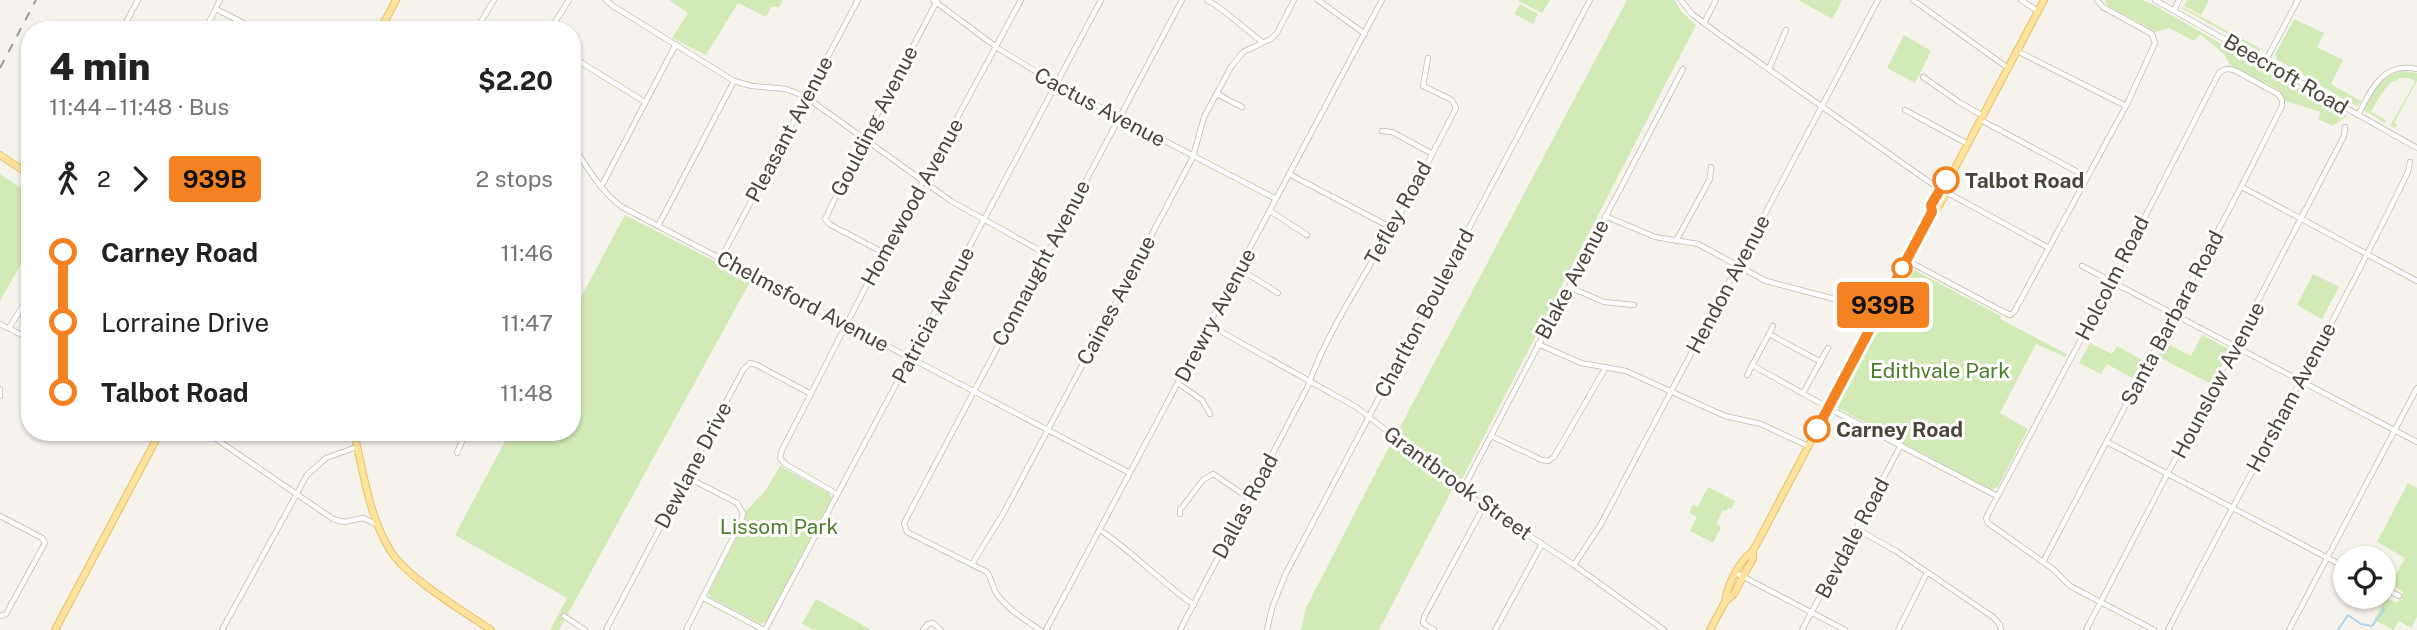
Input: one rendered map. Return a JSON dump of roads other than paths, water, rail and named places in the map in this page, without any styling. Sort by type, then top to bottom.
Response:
[{"type":"main road","points":[[385,21],[396,0]]},
{"type":"main road","points":[[1710,630],[1725,602],[1727,590],[1740,575],[1747,555],[1753,551],[1906,260],[1932,212],[1937,209],[1943,191],[1954,178],[1954,170],[2044,0]]},
{"type":"main road","points":[[0,155],[21,169]]},
{"type":"main road","points":[[55,630],[154,441]]},
{"type":"main road","points":[[356,441],[377,525],[391,552],[420,580],[491,630]]},
{"type":"street","points":[[127,21],[138,0]]},
{"type":"street","points":[[210,21],[220,0]]},
{"type":"street","points":[[481,21],[494,0]]},
{"type":"street","points":[[556,21],[569,0]]},
{"type":"street","points":[[606,0],[734,81],[752,86],[786,89],[806,97],[923,182],[983,220],[1046,254]]},
{"type":"street","name":"Pleasant Avenue","points":[[721,258],[858,0]]},
{"type":"street","name":"Homewood Avenue","points":[[837,494],[785,464],[780,458],[782,450],[884,253],[1021,0]]},
{"type":"street","name":"Patricia Avenue","points":[[764,630],[1101,0]]},
{"type":"street","name":"Connaught Avenue","points":[[972,564],[907,532],[904,523],[1182,0]]},
{"type":"street","points":[[1207,0],[1262,42]]},
{"type":"street","name":"Caines Avenue","points":[[972,564],[1003,514],[1193,157],[1202,122],[1217,94],[1237,59],[1251,47],[1271,39],[1277,33],[1294,0]]},
{"type":"street","points":[[1318,0],[1364,34]]},
{"type":"street","name":"Drewry Avenue","points":[[1046,630],[1382,0]]},
{"type":"street","name":"Charlton Boulevard","points":[[1267,630],[1285,575],[1590,0]]},
{"type":"street","points":[[1681,0],[1692,14],[1704,23],[1943,191],[2049,248]]},
{"type":"street","points":[[1704,23],[1716,0]]},
{"type":"street","name":"Hendon Avenue","points":[[1574,565],[1601,524],[1878,0]]},
{"type":"street","points":[[1913,0],[2008,68]]},
{"type":"street","points":[[2021,0],[2038,12]]},
{"type":"street","points":[[1906,260],[2010,315],[2126,106],[2155,43],[2152,34],[2103,7],[2097,0]]},
{"type":"street","name":"Beecroft Road","points":[[2155,0],[2417,148]]},
{"type":"street","points":[[2174,10],[2179,0]]},
{"type":"street","points":[[2265,62],[2298,0]]},
{"type":"street","name":"Cactus Avenue","points":[[936,1],[996,46],[1056,84],[1276,199]]},
{"type":"street","name":"Goulding Avenue","points":[[884,253],[829,224],[825,219],[936,1]]},
{"type":"street","points":[[216,9],[239,21]]},
{"type":"street","points":[[1769,69],[1786,30]]},
{"type":"street","points":[[601,187],[676,44]]},
{"type":"street","points":[[2017,51],[2126,106]]},
{"type":"street","name":"Tefley Road","points":[[1309,381],[1343,312],[1392,228],[1456,108],[1452,100],[1423,86],[1428,58]]},
{"type":"street","points":[[581,63],[645,102]]},
{"type":"street","name":"Holcolm Road","points":[[2043,562],[1986,521],[1997,496],[2219,74],[2223,69],[2230,68],[2257,82]]},
{"type":"street","name":"Blake Avenue","points":[[1463,489],[1683,69]]},
{"type":"street","points":[[2358,115],[2373,85],[2382,76],[2396,69],[2417,69]]},
{"type":"street","points":[[1923,77],[1982,118],[2087,177]]},
{"type":"street","points":[[658,226],[734,81]]},
{"type":"street","name":"Santa Barbara Road","points":[[2043,562],[2282,106],[2278,94],[2257,82]]},
{"type":"street","points":[[1217,94],[1242,107]]},
{"type":"street","points":[[1905,110],[1968,144]]},
{"type":"street","name":"Hounslow Avenue","points":[[2086,630],[2302,220],[2346,127]]},
{"type":"street","points":[[1382,131],[1392,132],[1431,153]]},
{"type":"street","name":"Chelmsford Avenue","points":[[581,157],[609,198],[622,207],[1130,473]]},
{"type":"street","name":"Horsham Avenue","points":[[2168,630],[2230,508],[2368,255],[2408,172],[2410,162]]},
{"type":"street","points":[[1676,241],[1710,179],[1711,167]]},
{"type":"street","points":[[1289,174],[1392,228]]},
{"type":"street","points":[[2241,187],[2417,281]]},
{"type":"street","points":[[1270,211],[1307,235]]},
{"type":"street","points":[[1605,216],[1655,237],[1698,244],[1766,281],[1839,300],[1875,319]]},
{"type":"street","points":[[2082,266],[2417,442]]},
{"type":"street","points":[[1240,270],[1278,293]]},
{"type":"street","points":[[1569,287],[1604,302],[1634,305]]},
{"type":"street","points":[[9,328],[21,309]]},
{"type":"street","points":[[0,324],[21,334]]},
{"type":"street","name":"Grantbrook Street","points":[[1209,325],[1335,393],[1484,506],[1574,565],[1664,630]]},
{"type":"street","points":[[1747,375],[1773,326]]},
{"type":"street","points":[[1769,334],[1821,362]]},
{"type":"street","points":[[1538,344],[1581,363],[1626,371],[1725,415],[1761,425],[1808,446]]},
{"type":"street","points":[[1803,393],[1828,348]]},
{"type":"street","name":"Dewlane Drive","points":[[606,630],[743,370],[750,363],[757,365],[811,394]]},
{"type":"street","points":[[1752,365],[1997,496]]},
{"type":"street","points":[[1491,436],[1542,460],[1548,461],[1555,457],[1606,367]]},
{"type":"street","name":"Dallas Road","points":[[1180,630],[1309,381]]},
{"type":"street","points":[[1179,384],[1202,400],[1210,414]]},
{"type":"street","points":[[2289,630],[2417,388]]},
{"type":"street","points":[[0,389],[0,396]]},
{"type":"street","points":[[219,441],[333,519],[344,522],[363,518],[377,525]]},
{"type":"street","points":[[457,453],[462,441]]},
{"type":"street","points":[[2107,442],[2333,561]]},
{"type":"street","name":"Bevdale Road","points":[[1802,630],[1901,445]]},
{"type":"street","points":[[222,630],[302,481],[326,458],[357,447]]},
{"type":"street","points":[[1180,514],[1180,510],[1203,480],[1213,474],[1249,498]]},
{"type":"street","points":[[686,630],[741,522],[743,513],[737,503],[687,477]]},
{"type":"street","points":[[1434,630],[1423,623],[1423,617],[1484,506]]},
{"type":"street","points":[[0,516],[42,538],[45,543],[6,614],[0,616]]},
{"type":"street","points":[[1857,529],[1896,551],[1993,617],[2001,630]]},
{"type":"street","points":[[1100,530],[1136,556],[1168,587],[1194,605]]},
{"type":"street","points":[[1495,630],[1542,544]]},
{"type":"street","points":[[2043,562],[2070,586],[2154,630]]},
{"type":"street","points":[[972,564],[987,572],[994,590],[1010,609],[1040,630]]},
{"type":"street","points":[[1898,630],[1927,573]]},
{"type":"street","points":[[1740,575],[1845,630]]},
{"type":"street","points":[[702,597],[764,630]]},
{"type":"street","points":[[564,616],[585,630]]},
{"type":"street","points":[[923,630],[931,623],[938,625],[941,630]]},
{"type":"waterway","points":[[2338,630],[2348,615],[2361,624],[2372,626],[2384,609]]},
{"type":"railway","points":[[25,21],[36,0]]},
{"type":"railway","points":[[0,68],[21,28]]},
{"type":"place","name":"Talbot Road","points":[[1946,180]]},
{"type":"place","name":"Carney Road","points":[[1817,429]]},
{"type":"park label","name":"Edithvale Park","points":[[1940,370]]},
{"type":"park label","name":"Lissom Park","points":[[779,526]]}]
